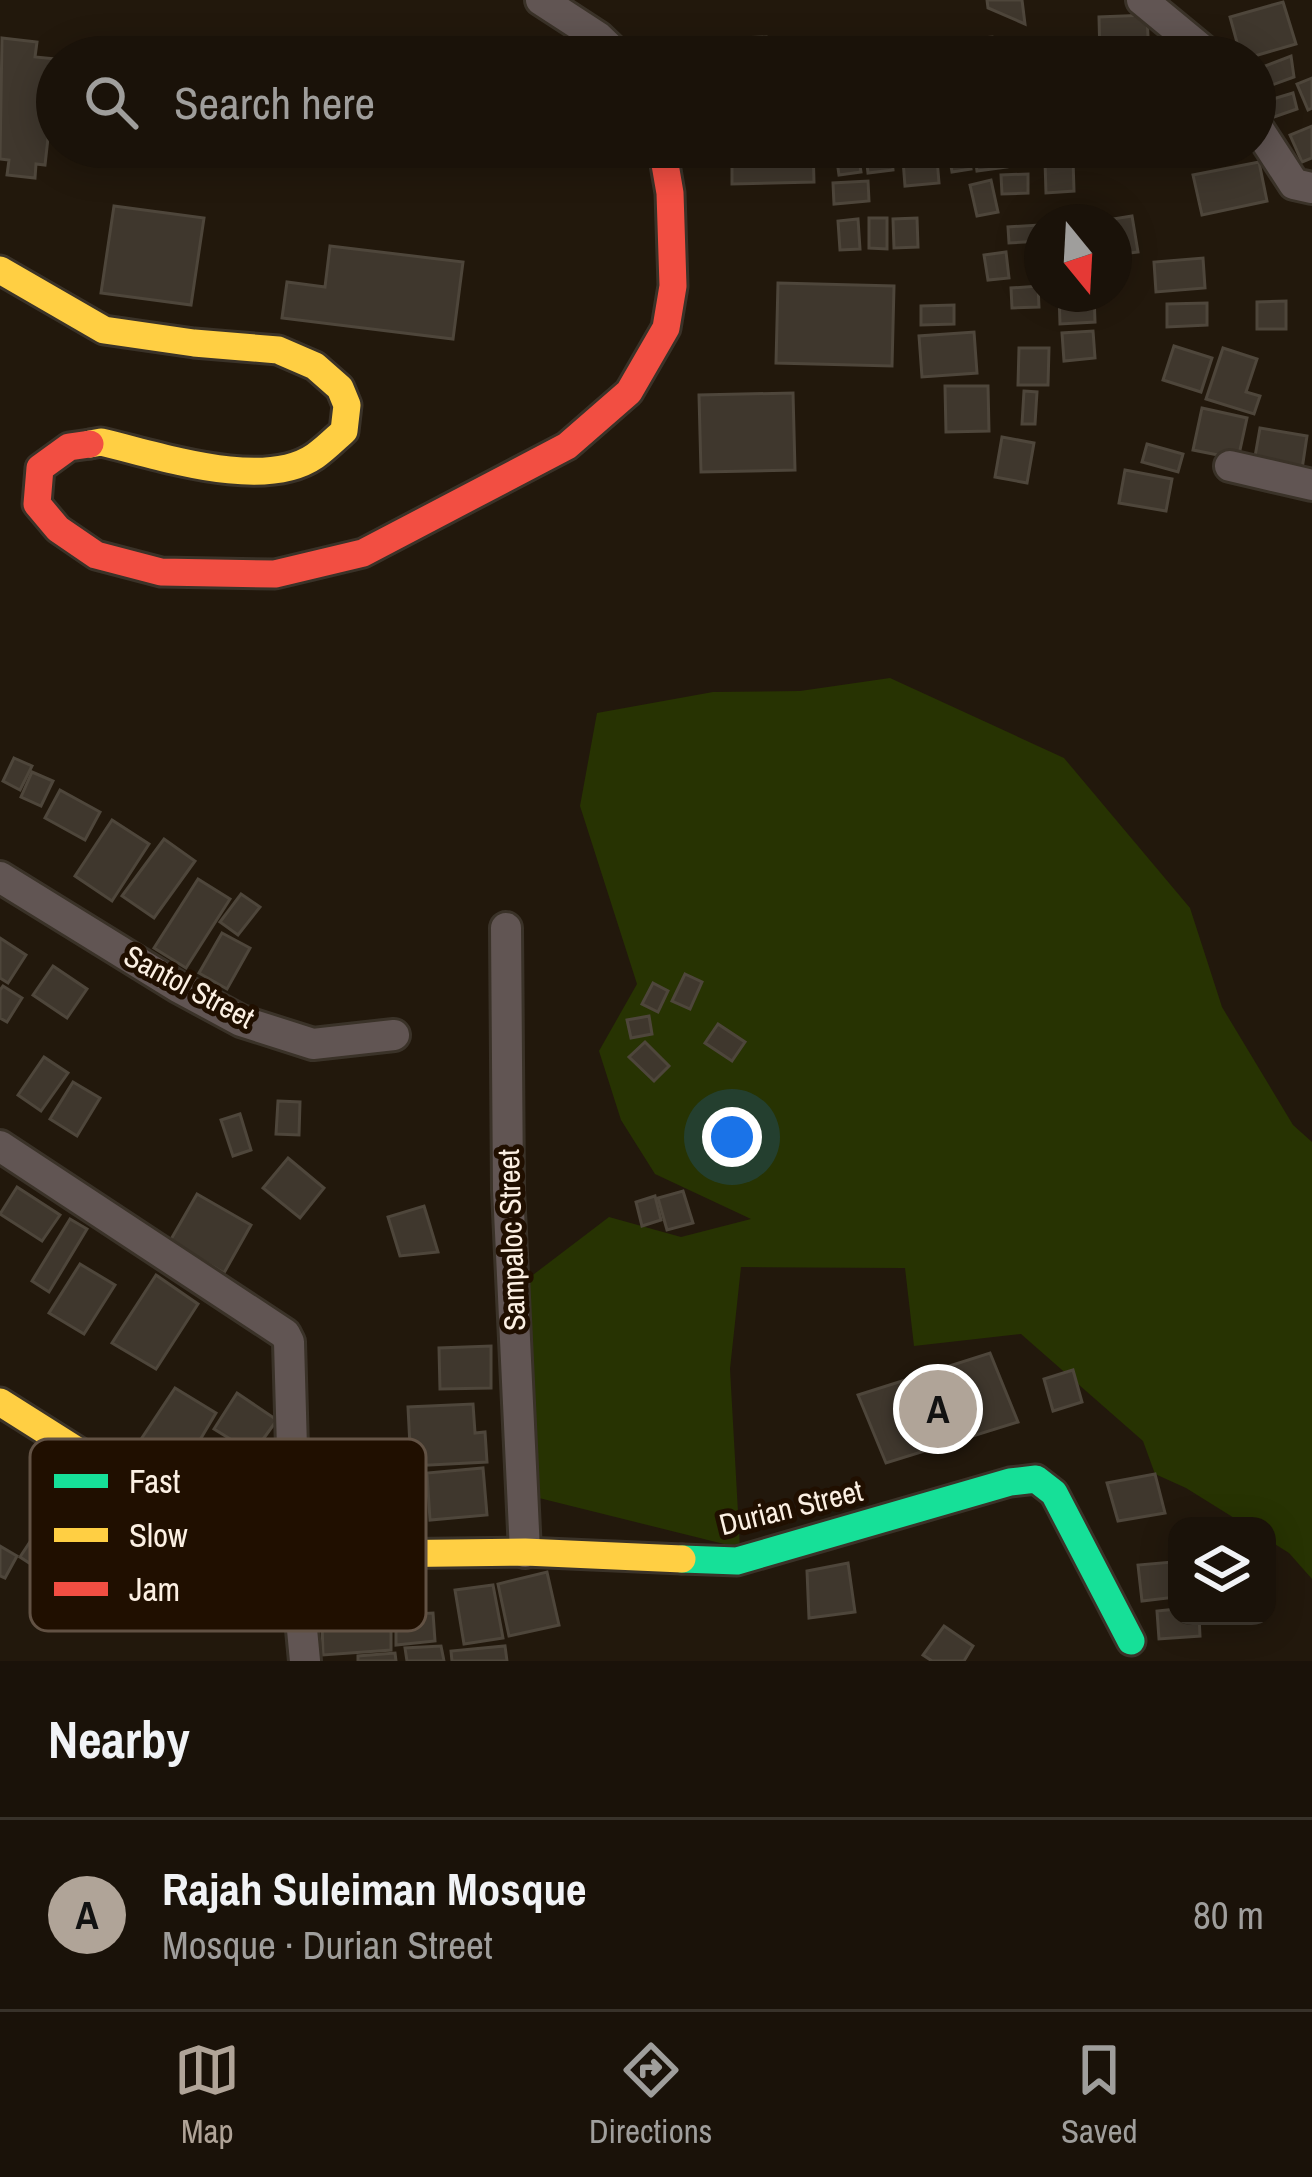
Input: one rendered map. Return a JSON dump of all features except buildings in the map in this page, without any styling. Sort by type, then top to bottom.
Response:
[{"type":"street","points":[[541,0],[596,36]]},
{"type":"street","points":[[1142,0],[1186,36]]},
{"type":"street","points":[[1276,156],[1294,184],[1312,188]]},
{"type":"street","points":[[0,270],[104,330],[278,350],[315,366],[340,388],[347,406],[344,431],[312,459],[274,470],[232,472],[101,442],[69,447],[40,469],[37,504],[58,530],[95,555],[161,572],[275,574],[364,553],[474,497],[567,446],[629,392],[667,328],[673,286],[666,168]]},
{"type":"street","points":[[1230,466],[1312,485]]},
{"type":"street","name":"Santol Street","points":[[0,877],[241,1021],[313,1044],[394,1035]]},
{"type":"street","name":"Sampaloc Street","points":[[506,928],[508,1190],[524,1552]]},
{"type":"street","points":[[0,1146],[285,1334],[292,1439]]},
{"type":"street","name":"Durian Street","points":[[0,1402],[59,1439]]},
{"type":"street","name":"Durian Street","points":[[426,1553],[524,1552],[737,1561],[1036,1479],[1054,1493],[1131,1641]]},
{"type":"street","points":[[302,1631],[305,1661]]},
{"type":"green space","points":[[890,678],[1064,758],[1190,908],[1222,1007],[1293,1125],[1312,1142],[1312,1579],[1276,1545],[1276,1517],[1233,1517],[1155,1474],[1143,1441],[1021,1334],[914,1346],[905,1268],[741,1267],[730,1369],[740,1548],[535,1497],[521,1284],[609,1217],[681,1237],[751,1219],[655,1174],[621,1120],[599,1051],[637,984],[580,806],[597,713],[713,692],[800,691]]},
{"type":"traffic: fast","points":[[682,1559],[737,1561],[1010,1482],[1036,1479],[1054,1493],[1131,1641]]},
{"type":"traffic: slow","points":[[0,270],[104,330],[278,350],[315,366],[340,388],[347,405],[344,431],[315,456],[268,471],[210,467],[101,442],[90,444]]},
{"type":"traffic: slow","points":[[0,1402],[59,1439]]},
{"type":"traffic: slow","points":[[426,1553],[682,1559]]},
{"type":"traffic: jam","points":[[90,444],[69,447],[40,468],[37,504],[58,529],[96,555],[161,572],[275,574],[363,553],[567,446],[629,392],[666,328],[673,286],[666,168]]},
{"type":"place","name":"Rajah Suleiman Mosque","points":[[938,1409]]}]
